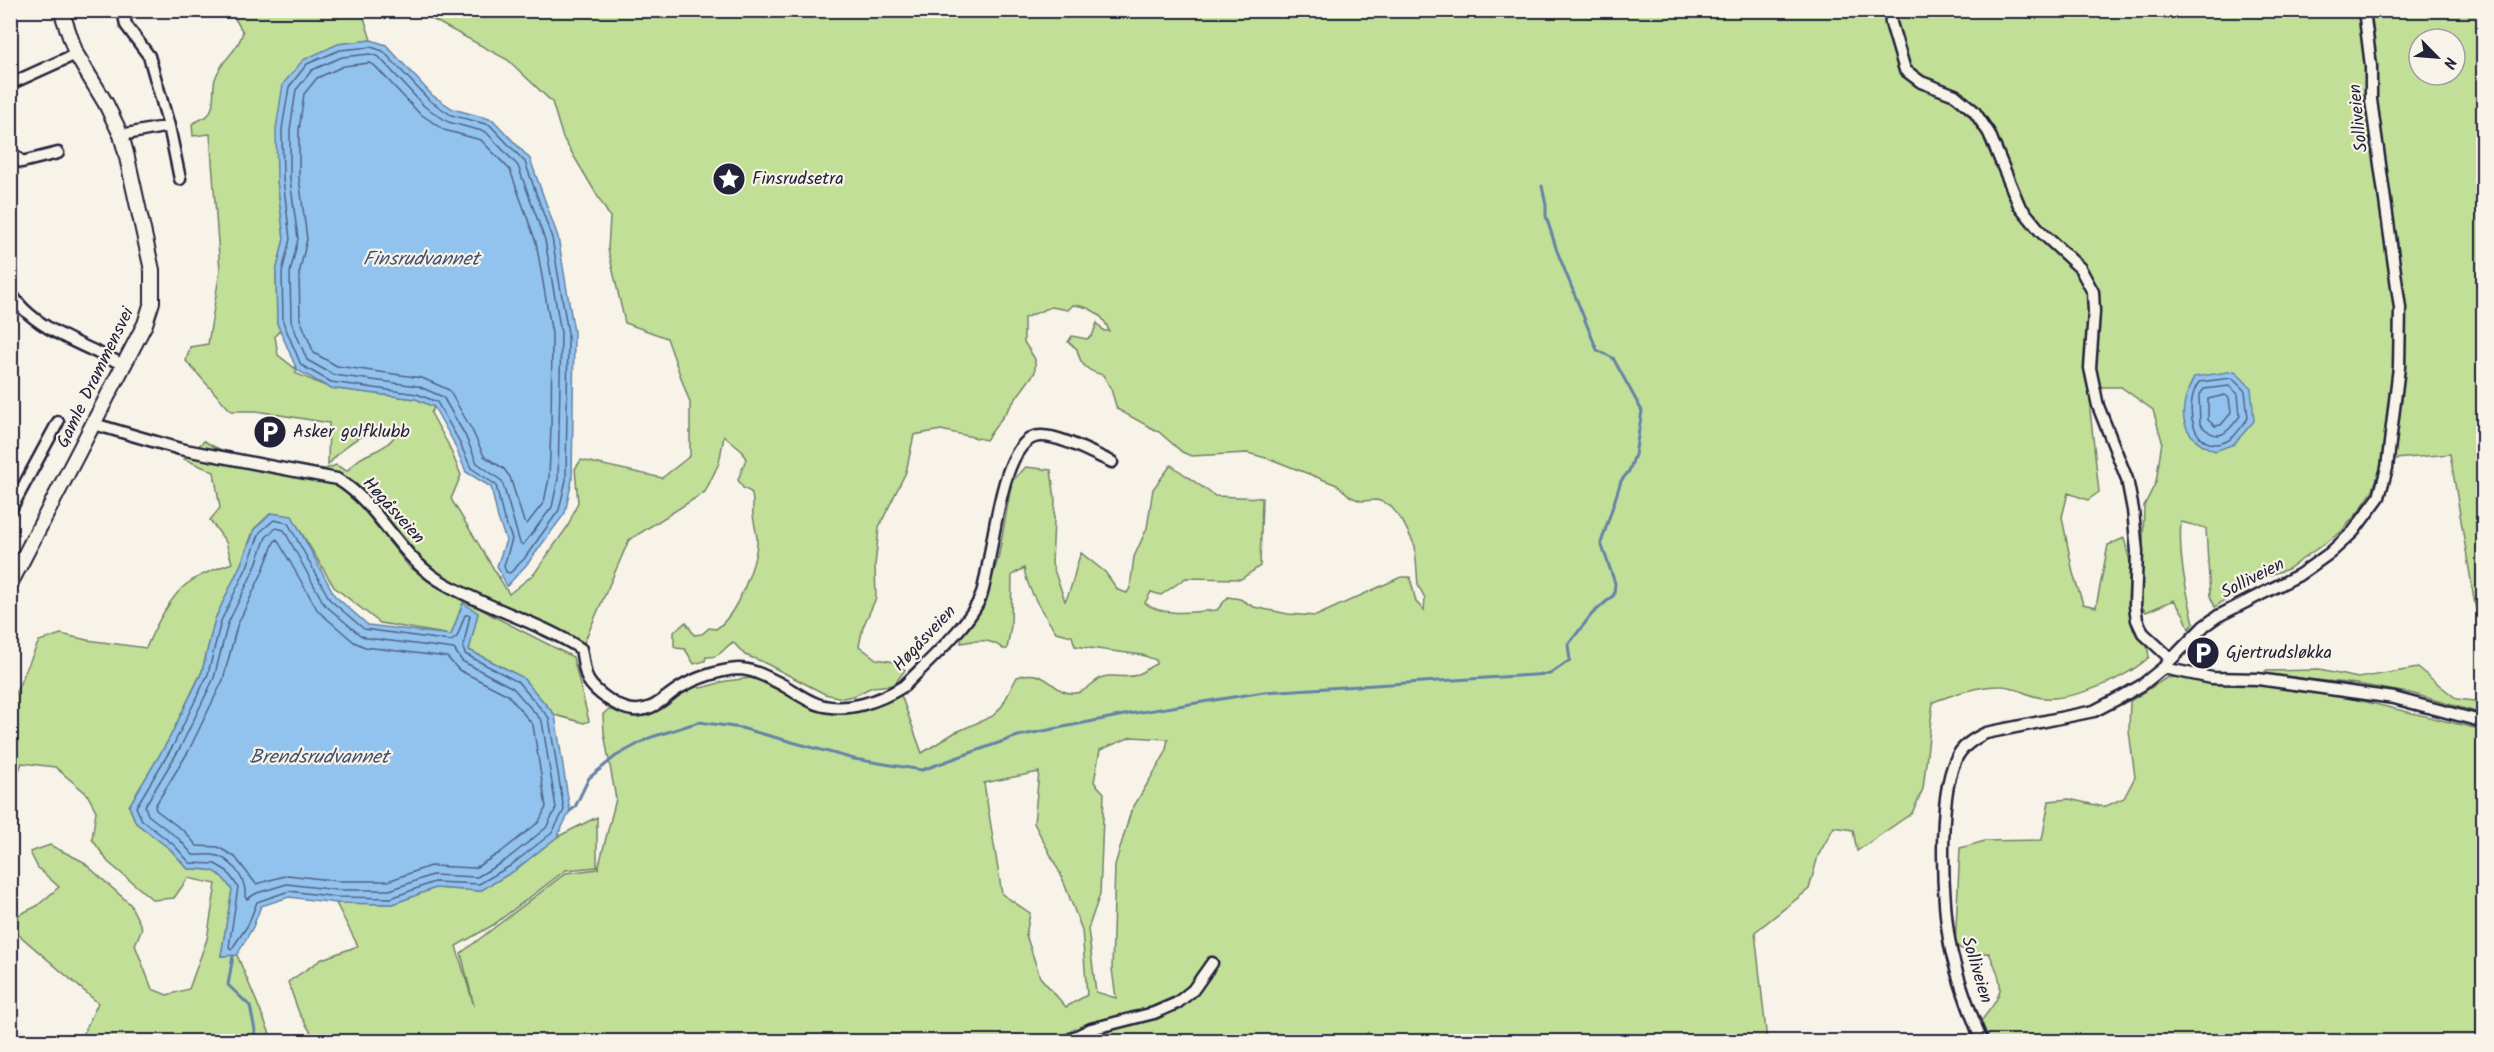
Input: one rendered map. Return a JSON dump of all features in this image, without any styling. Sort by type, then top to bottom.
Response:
[{"type":"main road","name":"Gamle Drammensvei","points":[[10,584],[145,324],[152,302],[152,270],[121,135],[106,104],[76,54],[61,10]]},
{"type":"street","points":[[123,10],[126,25],[149,56],[169,126],[180,179]]},
{"type":"street","points":[[1890,10],[1891,23],[1905,70],[1921,82],[1955,95],[1974,111],[1989,133],[2019,205],[2042,232],[2080,268],[2093,292],[2090,368],[2098,406],[2127,479],[2133,510],[2137,620],[2143,633],[2171,659]]},
{"type":"street","name":"Solliveien","points":[[1982,1041],[1956,970],[1945,917],[1944,814],[1948,787],[1956,759],[1972,740],[1986,733],[2094,711],[2142,685],[2218,616],[2299,575],[2330,553],[2353,532],[2379,497],[2389,457],[2401,338],[2400,308],[2371,100],[2372,66],[2364,10]]},
{"type":"street","points":[[10,84],[76,54]]},
{"type":"street","points":[[121,135],[169,126]]},
{"type":"street","points":[[10,151],[22,162],[58,153]]},
{"type":"street","points":[[12,297],[36,319],[65,337],[124,365]]},
{"type":"street","points":[[10,511],[58,422]]},
{"type":"street","name":"Høgåsveien","points":[[94,424],[180,449],[337,479],[352,487],[363,498],[416,561],[435,578],[567,640],[581,649],[588,680],[616,705],[633,710],[651,708],[680,687],[703,677],[736,669],[765,675],[816,703],[831,707],[846,707],[872,701],[892,693],[904,686],[940,648],[973,611],[980,598],[987,577],[1007,468],[1023,444],[1033,437],[1052,437],[1112,462]]},
{"type":"street","points":[[10,484],[21,490]]},
{"type":"street","points":[[2163,668],[2212,678],[2258,679],[2394,698],[2484,722]]},
{"type":"street","points":[[1065,1041],[1091,1029],[1154,1013],[1177,1003],[1193,990],[1212,963]]},
{"type":"green space","points":[[224,11],[362,11],[371,40],[338,44],[277,180],[284,239],[276,272],[277,323],[280,330],[275,336],[278,355],[297,370],[295,373],[330,388],[416,399],[434,407],[431,413],[448,444],[461,475],[451,499],[509,594],[534,574],[568,526],[578,502],[575,469],[581,460],[662,478],[690,456],[690,403],[667,338],[625,323],[608,249],[610,217],[563,138],[552,102],[508,60],[417,11],[2483,11],[2483,631],[2475,605],[2450,454],[2384,460],[2372,492],[2341,532],[2288,569],[2250,581],[2215,607],[2210,596],[2206,528],[2181,522],[2182,560],[2194,623],[2189,629],[2184,615],[2174,600],[2146,612],[2141,606],[2144,506],[2156,482],[2162,441],[2153,410],[2121,387],[2101,387],[2090,410],[2099,492],[2088,500],[2068,493],[2062,517],[2073,573],[2083,604],[2096,607],[2108,545],[2124,538],[2130,562],[2128,603],[2133,630],[2147,644],[2149,657],[2128,673],[2114,680],[2057,698],[2033,696],[2006,686],[1991,686],[1966,691],[1933,702],[1923,789],[1912,813],[1857,851],[1853,830],[1834,827],[1818,856],[1809,889],[1755,932],[1767,1041],[1376,1042],[1367,1032],[1373,1041],[316,1041],[299,1013],[288,982],[322,959],[358,946],[336,903],[393,904],[435,888],[480,891],[514,871],[557,837],[597,817],[597,867],[566,870],[493,925],[456,946],[474,1006],[461,953],[566,873],[598,869],[616,799],[604,733],[603,714],[608,710],[642,711],[662,708],[679,695],[685,683],[701,688],[726,681],[751,678],[811,708],[839,713],[861,711],[901,695],[922,753],[954,733],[993,716],[1002,706],[1017,677],[1036,675],[1061,690],[1076,693],[1083,691],[1103,677],[1132,676],[1156,664],[1156,660],[1142,655],[1075,646],[1072,636],[1056,632],[1046,618],[1032,593],[1024,568],[1012,575],[1011,626],[1007,649],[983,641],[961,643],[962,634],[986,597],[998,559],[1012,481],[1026,467],[1051,470],[1055,499],[1052,564],[1065,601],[1081,553],[1105,572],[1118,590],[1127,593],[1130,588],[1134,557],[1147,528],[1153,489],[1171,465],[1215,496],[1262,498],[1260,566],[1241,579],[1186,578],[1161,595],[1151,592],[1145,603],[1170,612],[1199,612],[1217,610],[1228,597],[1240,599],[1254,607],[1288,614],[1316,616],[1401,577],[1410,577],[1416,602],[1424,610],[1425,598],[1418,585],[1415,546],[1403,522],[1390,505],[1377,500],[1361,501],[1351,497],[1337,485],[1273,460],[1248,453],[1191,456],[1182,452],[1159,432],[1117,409],[1111,389],[1103,375],[1085,366],[1077,349],[1068,342],[1072,336],[1087,339],[1092,336],[1097,323],[1104,331],[1109,331],[1104,320],[1091,309],[1079,306],[1073,305],[1068,310],[1051,307],[1024,318],[1024,342],[1035,359],[1035,372],[986,440],[941,430],[914,435],[906,472],[879,527],[875,566],[876,598],[863,627],[859,646],[876,659],[895,662],[905,670],[894,685],[872,687],[854,696],[842,698],[825,694],[745,655],[733,642],[718,655],[706,657],[705,661],[694,664],[685,649],[674,646],[674,632],[686,622],[694,635],[702,634],[709,628],[716,629],[724,622],[738,601],[754,561],[757,538],[753,498],[751,492],[743,488],[738,480],[746,459],[742,451],[724,436],[719,463],[705,492],[629,540],[579,654],[491,611],[419,569],[359,499],[355,499],[410,568],[495,617],[573,657],[589,721],[584,723],[555,715],[522,677],[469,650],[478,613],[463,603],[451,635],[380,623],[334,587],[292,517],[271,513],[254,529],[241,564],[215,619],[202,671],[168,741],[129,806],[136,823],[170,849],[188,869],[214,871],[223,877],[232,890],[221,956],[237,955],[273,1041],[80,1041],[98,1003],[11,928],[18,915],[37,906],[59,887],[38,868],[30,852],[50,845],[82,861],[130,904],[142,928],[135,945],[152,989],[167,995],[189,989],[207,939],[216,884],[188,878],[174,898],[153,900],[108,862],[92,839],[96,811],[87,794],[55,767],[22,763],[11,790],[11,703],[39,641],[61,634],[146,648],[166,608],[182,588],[199,576],[232,563],[226,542],[210,520],[220,508],[214,472],[184,459],[204,441],[232,455],[248,459],[326,469],[336,465],[347,471],[359,459],[384,447],[395,436],[385,433],[366,435],[349,444],[328,465],[329,423],[256,411],[231,411],[186,361],[190,347],[208,344],[220,270],[210,134],[193,136],[192,124],[210,111],[218,71],[233,51],[243,32],[234,17]],"holes":[[[1131,737],[1168,739],[1165,754],[1131,811],[1115,865],[1112,969],[1116,998],[1096,992],[1088,929],[1100,894],[1104,793],[1094,782],[1100,750]],[[1039,772],[1034,823],[1061,875],[1082,930],[1087,995],[1066,1007],[1040,977],[1026,935],[1030,913],[1002,894],[984,783]]]},
{"type":"green space","points":[[2418,668],[2457,699],[2483,702],[2483,714],[2414,694],[2357,684],[2265,675],[2265,671],[2319,670],[2358,678]]},
{"type":"green space","points":[[2185,676],[2262,677],[2483,730],[2483,1041],[1990,1041],[1981,1021],[1998,996],[2000,982],[1998,974],[1989,953],[1974,954],[1955,946],[1960,848],[1985,841],[2042,840],[2049,801],[2069,799],[2104,807],[2124,798],[2135,777],[2129,731],[2130,701],[2166,678]]},
{"type":"green space","points":[[21,1032],[32,1034],[43,1041],[11,1041],[11,1037]]},
{"type":"water","name":"Finsrudvannet","points":[[371,40],[386,45],[432,95],[453,109],[493,120],[530,159],[558,237],[574,332],[572,480],[565,513],[528,563],[507,586],[497,566],[506,540],[491,487],[466,472],[453,441],[434,407],[416,399],[330,388],[297,370],[277,323],[276,272],[284,239],[277,180],[276,129],[283,84],[303,60],[338,44]]},
{"type":"water","points":[[2235,371],[2251,388],[2254,421],[2234,444],[2215,451],[2194,438],[2188,430],[2183,411],[2185,400],[2194,377]]},
{"type":"water","name":"Brendsrudvannet","points":[[271,513],[292,516],[335,596],[368,625],[451,635],[463,603],[478,613],[469,650],[522,677],[555,715],[570,811],[557,837],[514,871],[480,891],[435,888],[393,904],[336,903],[289,897],[261,906],[253,927],[237,955],[221,956],[232,890],[223,877],[214,871],[188,869],[170,849],[136,823],[129,806],[168,741],[202,672],[215,619],[255,529]]},
{"type":"waterway","points":[[570,811],[575,807],[589,778],[616,756],[649,738],[699,722],[741,728],[854,759],[922,770],[1018,736],[1129,714],[1264,692],[1550,674],[1570,660],[1568,645],[1592,614],[1614,595],[1615,583],[1601,543],[1621,481],[1629,471],[1635,455],[1642,411],[1613,358],[1597,350],[1557,251],[1546,216],[1542,186]]},
{"type":"waterway","points":[[233,956],[228,985],[250,1006],[255,1030],[254,1042]]},
{"type":"place","name":"Finsrudsetra","points":[[729,179]]},
{"type":"place","name":"Asker golfklubb","points":[[270,432]]},
{"type":"place","name":"Gjertrudsløkka","points":[[2203,653]]}]
